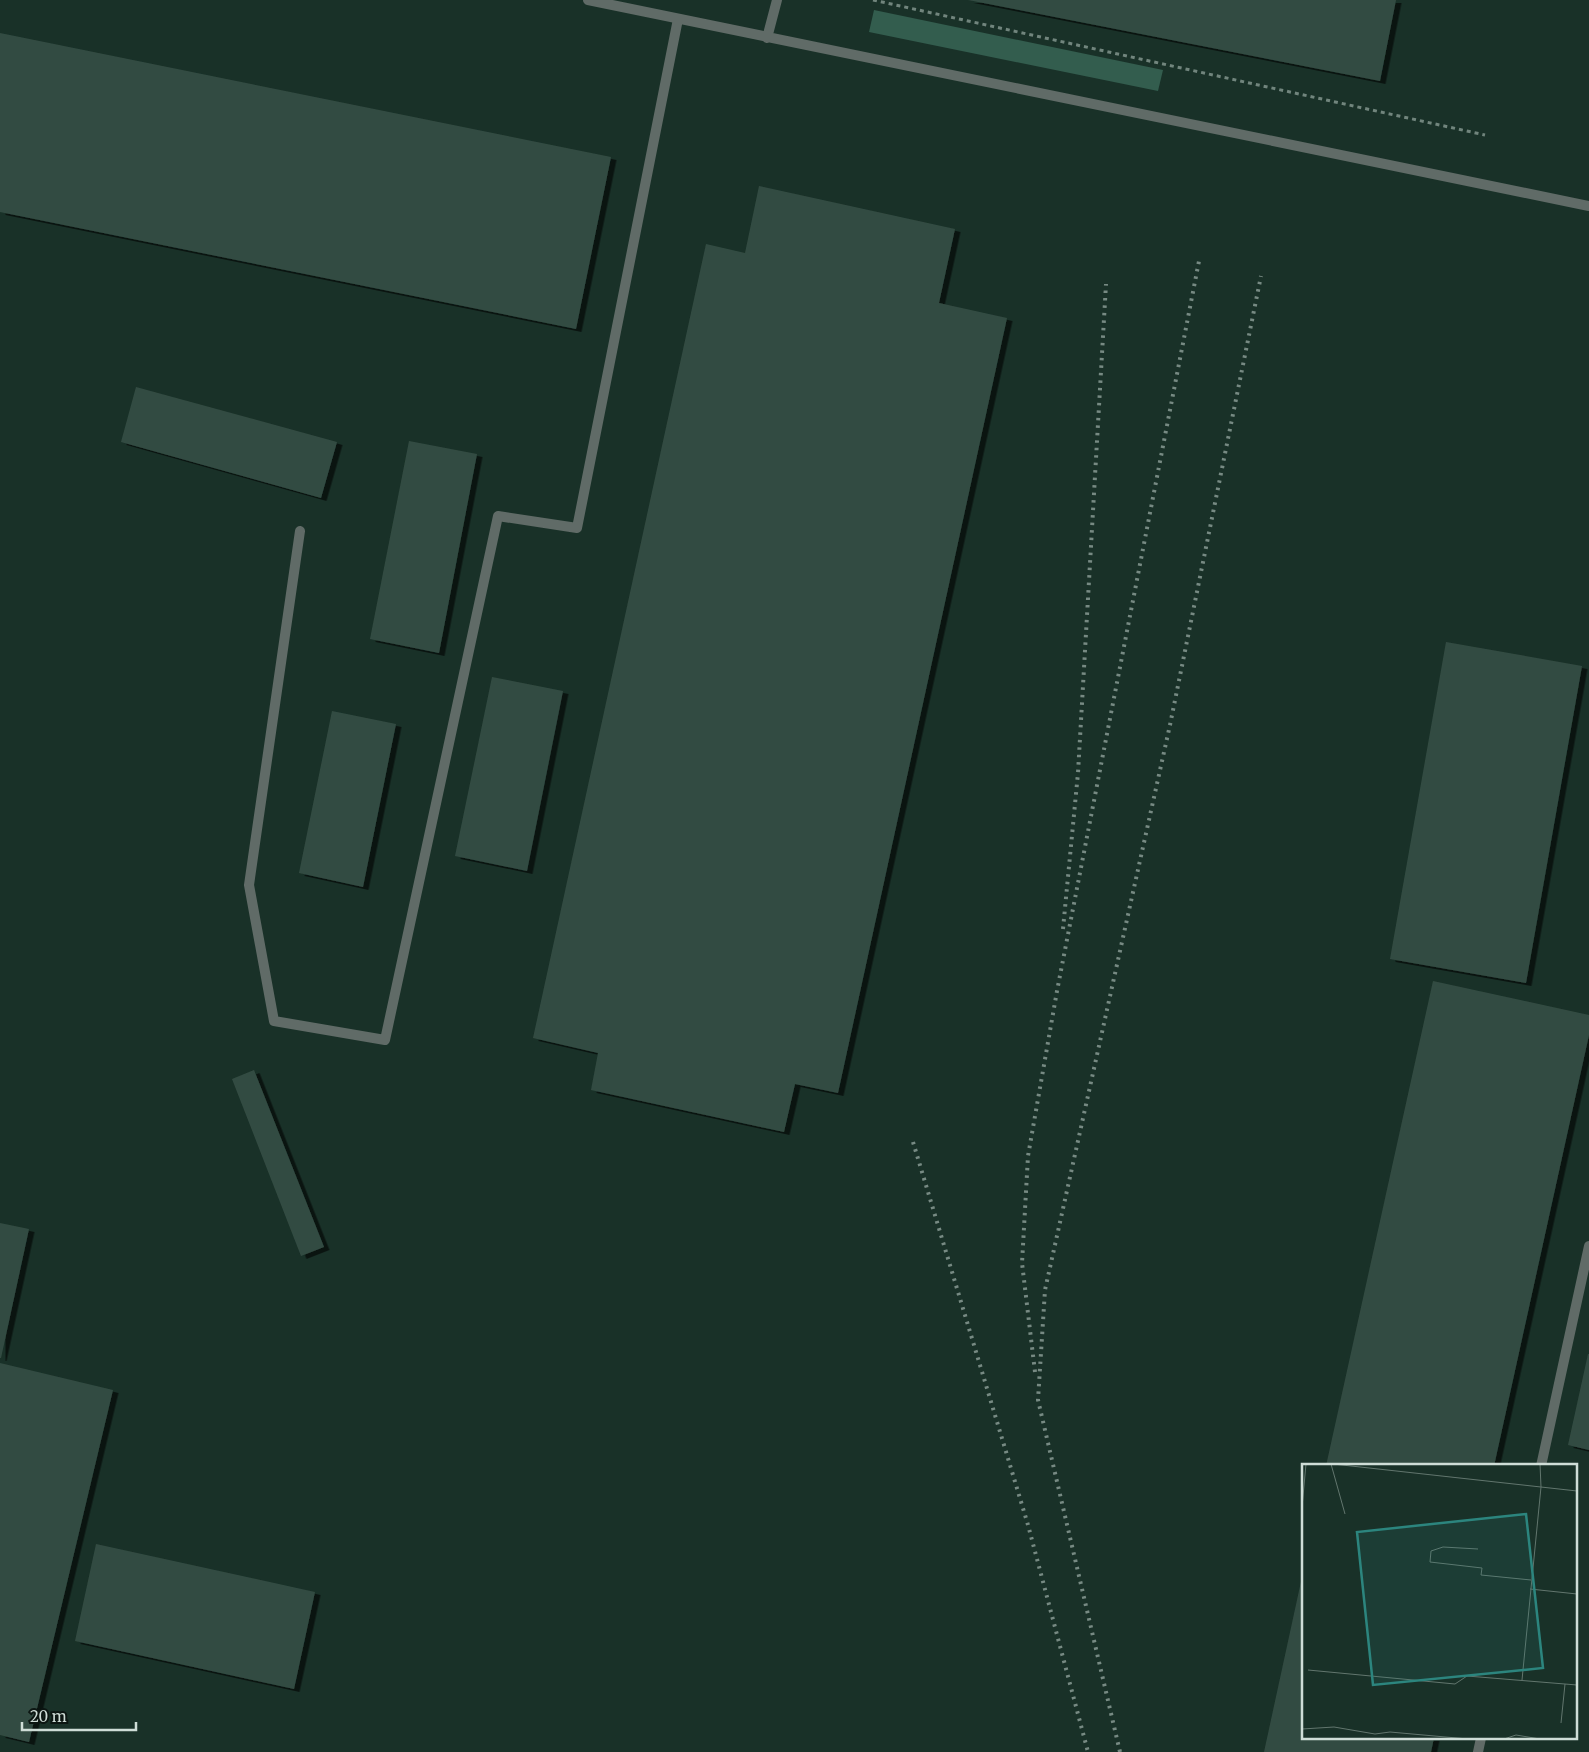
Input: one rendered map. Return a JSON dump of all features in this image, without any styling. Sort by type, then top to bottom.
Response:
[{"type":"lane","points":[[588,0],[1589,206]]},
{"type":"lane","points":[[767,38],[777,0]]},
{"type":"lane","points":[[300,531],[249,885],[274,1021],[385,1040],[498,516],[577,528],[678,19]]},
{"type":"lane","points":[[1541,1464],[1589,1246]]},
{"type":"path","points":[[873,0],[1485,134]]},
{"type":"green space","points":[[874,10],[1163,70],[1158,91],[869,32]]},
{"type":"building","points":[[968,0],[1396,0],[1380,81]]},
{"type":"building","points":[[0,33],[611,157],[576,329],[0,212]]},
{"type":"building","points":[[759,186],[955,229],[939,303],[1007,318],[838,1093],[795,1084],[784,1132],[591,1090],[598,1053],[533,1038],[706,244],[745,253]]},
{"type":"building","points":[[136,387],[337,442],[321,498],[121,442]]},
{"type":"building","points":[[409,441],[477,454],[439,653],[370,639]]},
{"type":"building","points":[[1446,642],[1582,666],[1526,983],[1390,959]]},
{"type":"building","points":[[492,677],[563,691],[527,871],[455,856]]},
{"type":"building","points":[[332,711],[396,724],[363,887],[299,873]]},
{"type":"building","points":[[1433,981],[1589,1015],[1589,1035],[1494,1464],[1326,1464]]},
{"type":"building","points":[[254,1070],[324,1247],[301,1256],[232,1079]]},
{"type":"building","points":[[0,1223],[29,1229],[1,1358],[0,1358]]},
{"type":"building","points":[[1589,1354],[1589,1450],[1568,1445]]},
{"type":"building","points":[[0,1363],[113,1390],[29,1742],[0,1735]]},
{"type":"building","points":[[96,1544],[315,1592],[294,1689],[75,1641]]},
{"type":"building","points":[[1302,1577],[1302,1740],[1434,1740],[1431,1752],[1264,1752]]},
{"type":"railway","points":[[1035,1372],[1022,1263],[1028,1156],[1057,991],[1199,261]]},
{"type":"railway","points":[[1120,1752],[1038,1400],[1045,1290],[1170,725],[1261,276]]},
{"type":"railway","points":[[1063,929],[1078,773],[1106,284]]},
{"type":"railway","points":[[913,1142],[1028,1525],[1088,1752]]}]
